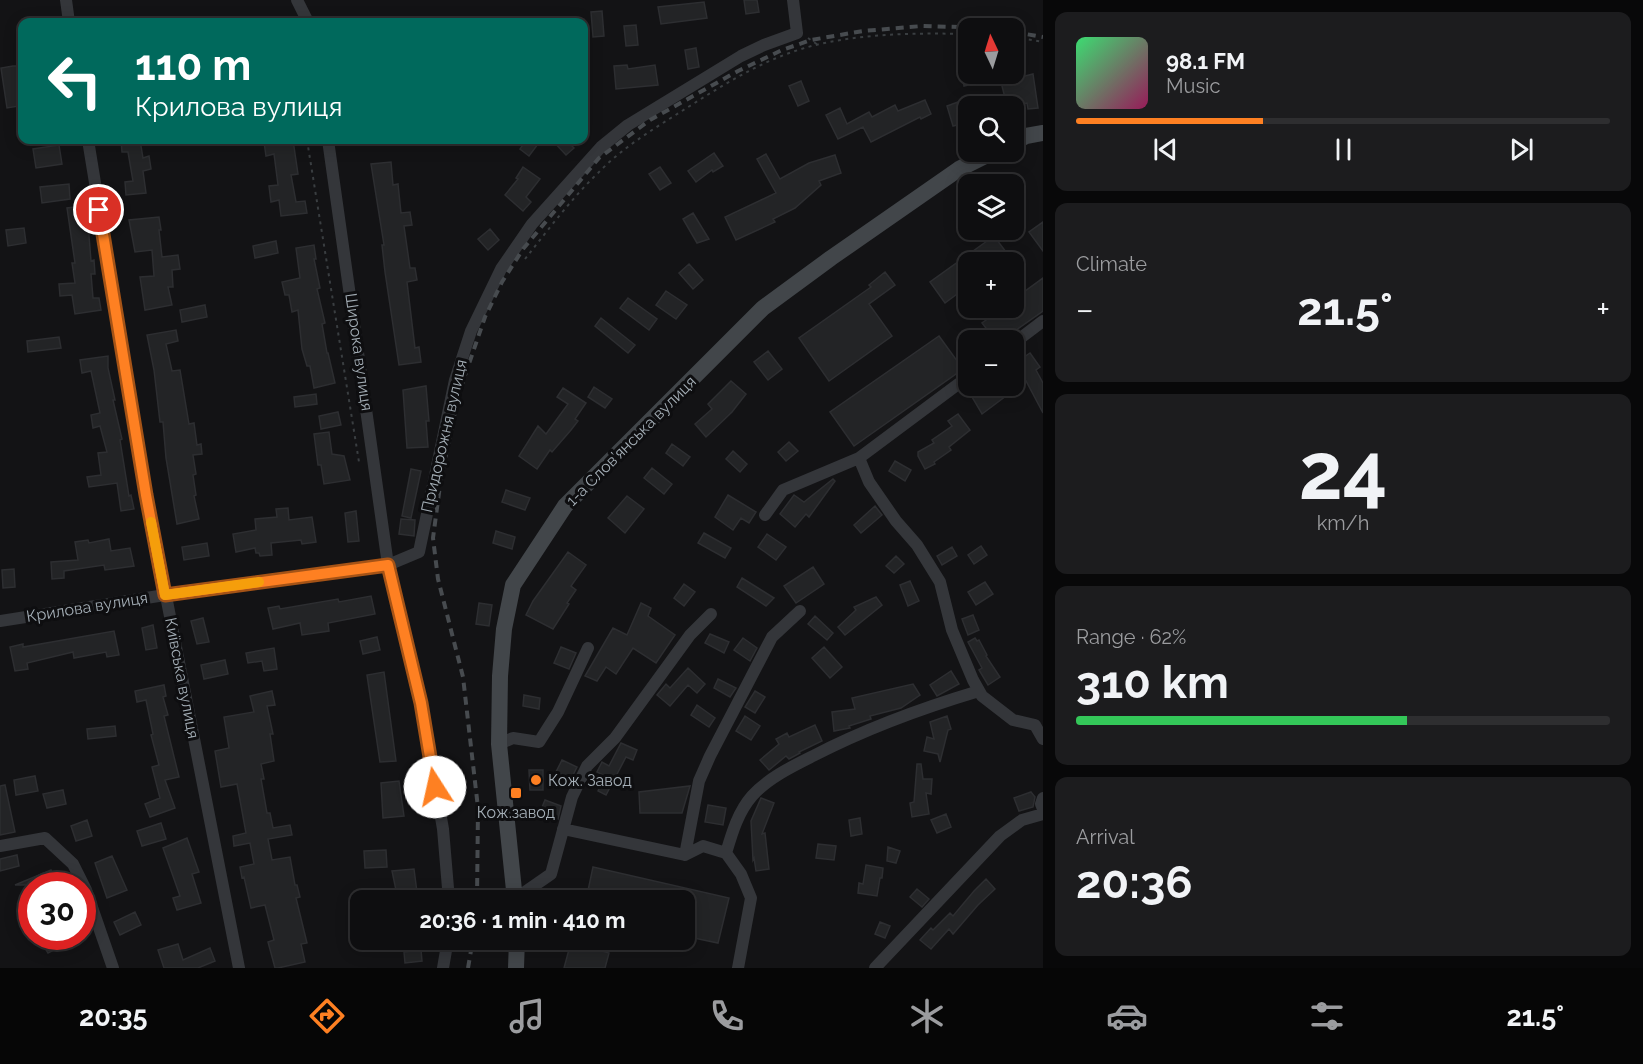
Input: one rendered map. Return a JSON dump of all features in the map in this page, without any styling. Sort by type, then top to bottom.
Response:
[{"type":"street","points":[[66,0],[68,18]]},
{"type":"street","points":[[297,0],[306,18]]},
{"type":"street","name":"Придорожня вулиця","points":[[388,565],[419,552],[454,380],[471,331],[501,269],[531,224],[601,147],[628,125],[741,56],[798,33],[793,0]]},
{"type":"street","points":[[1024,137],[1043,133]]},
{"type":"street","name":"Київська вулиця","points":[[88,144],[146,495],[239,968]]},
{"type":"street","name":"Широка вулиця","points":[[329,144],[388,565]]},
{"type":"street","name":"1-а Слов’янська вулиця","points":[[514,890],[499,744],[500,676],[504,629],[513,585],[565,506],[764,308],[831,258],[959,169],[973,162]]},
{"type":"street","points":[[1024,335],[1043,321]]},
{"type":"street","points":[[765,515],[783,490],[860,458],[958,384]]},
{"type":"street","points":[[860,458],[869,482],[896,521],[917,545],[940,582],[952,630],[979,692],[1013,720],[1035,724],[1043,739]]},
{"type":"street","points":[[388,565],[423,714],[443,829],[448,890]]},
{"type":"street","name":"Крилова вулиця","points":[[0,621],[165,595],[388,565]]},
{"type":"street","points":[[685,855],[699,780],[710,756],[772,637],[800,611]]},
{"type":"street","points":[[529,890],[551,874],[572,797],[587,766],[615,738],[690,635],[711,614]]},
{"type":"street","points":[[499,744],[513,738],[539,742],[558,712],[588,648]]},
{"type":"street","points":[[726,854],[733,828],[753,794],[785,770],[853,735],[932,705],[979,692]]},
{"type":"street","points":[[875,968],[1000,836],[1023,820],[1043,812],[1043,798]]},
{"type":"street","points":[[563,829],[685,855],[703,846],[726,854],[741,874],[751,898],[738,968]]},
{"type":"street","points":[[0,846],[45,838],[73,864],[86,890],[113,968]]},
{"type":"street","points":[[443,968],[446,950]]},
{"type":"street","points":[[516,968],[517,950]]},
{"type":"path","points":[[523,262],[598,172],[648,131],[727,82],[779,57],[818,45],[861,36],[958,34]]},
{"type":"path","points":[[1024,38],[1043,42]]},
{"type":"path","points":[[308,144],[359,463]]},
{"type":"building","points":[[744,0],[757,0],[759,12],[746,14]]},
{"type":"building","points":[[704,2],[707,18],[661,24],[658,7]]},
{"type":"building","points":[[602,11],[604,36],[593,37],[591,12]]},
{"type":"building","points":[[636,25],[638,45],[626,46],[624,26]]},
{"type":"building","points":[[696,48],[699,67],[688,69],[685,50]]},
{"type":"building","points":[[627,65],[628,69],[655,65],[658,85],[616,89],[614,66]]},
{"type":"building","points":[[18,66],[18,106],[7,108],[1,68]]},
{"type":"building","points":[[1033,74],[1038,108],[1028,109],[1027,103],[1024,103],[1024,96],[1004,96],[1002,84],[1024,84],[1024,76]]},
{"type":"building","points":[[801,81],[809,101],[798,106],[789,86]]},
{"type":"building","points":[[925,100],[931,114],[921,119],[920,117],[871,142],[863,127],[838,139],[826,115],[840,108],[847,124],[869,112],[872,117],[895,105],[898,111]]},
{"type":"building","points":[[958,102],[958,125],[953,126],[947,106]]},
{"type":"building","points":[[121,144],[141,144],[143,158],[149,156],[151,169],[143,171],[146,193],[126,195],[125,182],[133,181],[128,152],[122,152]]},
{"type":"building","points":[[264,144],[294,144],[298,174],[291,175],[296,202],[305,201],[307,213],[281,216],[279,200],[271,202],[269,186],[278,185],[274,154],[266,156]]},
{"type":"building","points":[[523,144],[538,144],[529,156],[520,149]]},
{"type":"building","points":[[556,144],[570,144],[574,148],[566,155]]},
{"type":"building","points":[[59,145],[62,164],[36,168],[33,149]]},
{"type":"building","points":[[714,153],[723,166],[713,172],[712,170],[696,182],[688,171]]},
{"type":"building","points":[[766,154],[780,179],[809,163],[835,155],[841,173],[819,181],[821,185],[795,208],[773,219],[775,222],[736,240],[725,217],[776,193],[757,159]]},
{"type":"building","points":[[391,162],[393,185],[398,184],[401,213],[410,212],[412,225],[404,226],[410,268],[415,268],[417,280],[407,282],[415,348],[419,347],[421,362],[399,365],[371,164]]},
{"type":"building","points":[[523,167],[540,179],[526,197],[531,202],[523,211],[505,195],[518,179],[516,178]]},
{"type":"building","points":[[660,167],[671,183],[660,190],[649,174]]},
{"type":"building","points":[[69,184],[70,199],[42,203],[40,187]]},
{"type":"building","points":[[82,206],[84,224],[88,223],[91,261],[94,260],[95,274],[91,274],[93,298],[99,298],[101,310],[75,314],[72,295],[60,296],[59,284],[75,283],[72,263],[75,263],[67,208]]},
{"type":"building","points":[[693,213],[709,239],[697,243],[683,219]]},
{"type":"building","points":[[159,217],[162,257],[178,255],[180,269],[172,270],[173,287],[168,287],[172,305],[145,310],[140,277],[154,276],[152,250],[135,252],[129,220]]},
{"type":"building","points":[[1043,222],[1043,251],[1029,232]]},
{"type":"building","points":[[24,228],[26,243],[8,246],[6,230]]},
{"type":"building","points":[[490,229],[499,240],[488,250],[478,239]]},
{"type":"building","points":[[988,240],[997,240],[1006,252],[972,252]]},
{"type":"building","points":[[276,241],[278,253],[255,258],[253,246]]},
{"type":"building","points":[[314,245],[316,259],[314,259],[320,288],[317,289],[325,323],[322,324],[335,383],[314,388],[310,366],[307,366],[302,349],[298,310],[292,312],[289,295],[285,295],[282,282],[300,278],[296,248]]},
{"type":"building","points":[[958,262],[958,293],[945,303],[930,282]]},
{"type":"building","points":[[689,264],[703,280],[693,289],[679,273]]},
{"type":"building","points":[[885,272],[895,285],[869,304],[892,336],[829,381],[799,338],[871,287],[869,285]]},
{"type":"building","points":[[1043,278],[1043,311],[1016,330],[987,330],[982,323],[989,318],[1024,318],[1024,292]]},
{"type":"building","points":[[666,291],[687,305],[676,319],[656,305]]},
{"type":"building","points":[[628,298],[657,319],[649,330],[620,308]]},
{"type":"building","points":[[205,305],[207,317],[182,322],[180,310]]},
{"type":"building","points":[[601,318],[635,345],[628,353],[595,326]]},
{"type":"building","points":[[176,330],[178,341],[166,344],[172,371],[180,370],[189,424],[194,423],[197,445],[201,444],[202,454],[193,455],[196,474],[193,475],[196,495],[194,496],[199,519],[177,524],[166,458],[163,422],[160,422],[147,335]]},
{"type":"building","points":[[939,336],[958,362],[958,373],[854,446],[830,412]]},
{"type":"building","points":[[59,337],[61,348],[28,352],[27,341]]},
{"type":"building","points":[[768,351],[782,369],[768,380],[754,362]]},
{"type":"building","points":[[1030,353],[1040,367],[1036,370],[1043,383],[1043,413],[1026,381],[1024,382],[1024,357]]},
{"type":"building","points":[[108,356],[129,496],[131,495],[134,509],[121,511],[117,483],[89,487],[87,477],[101,475],[98,453],[107,452],[100,426],[93,428],[91,415],[100,413],[91,371],[82,373],[80,360]]},
{"type":"building","points":[[731,381],[746,394],[732,412],[706,437],[695,424],[712,409],[708,404]]},
{"type":"building","points":[[426,386],[429,421],[426,421],[428,447],[407,448],[403,390]]},
{"type":"building","points":[[594,387],[612,399],[605,408],[588,397]]},
{"type":"building","points":[[563,388],[586,403],[575,419],[578,421],[552,452],[550,450],[537,469],[519,456],[538,426],[546,434],[568,404],[557,397]]},
{"type":"building","points":[[316,394],[317,404],[295,407],[294,397]]},
{"type":"building","points":[[974,396],[1006,396],[982,414],[972,397]]},
{"type":"building","points":[[338,412],[341,425],[321,429],[319,416]]},
{"type":"building","points":[[958,414],[970,430],[949,447],[951,450],[934,462],[935,464],[925,469],[918,452],[934,443],[932,440],[952,426],[948,421]]},
{"type":"building","points":[[329,432],[332,454],[344,456],[350,480],[324,484],[321,465],[318,465],[314,434]]},
{"type":"building","points":[[789,442],[798,451],[786,461],[778,452]]},
{"type":"building","points":[[672,444],[690,457],[683,466],[666,453]]},
{"type":"building","points":[[733,451],[747,464],[740,472],[726,459]]},
{"type":"building","points":[[895,461],[911,470],[905,481],[889,471]]},
{"type":"building","points":[[652,468],[672,484],[664,494],[644,478]]},
{"type":"building","points":[[411,469],[421,471],[411,518],[402,516]]},
{"type":"building","points":[[833,479],[835,481],[809,517],[806,514],[795,527],[780,514],[794,495],[804,502]]},
{"type":"building","points":[[506,490],[530,498],[525,510],[502,502]]},
{"type":"building","points":[[728,495],[756,512],[749,523],[741,518],[733,530],[715,517]]},
{"type":"building","points":[[627,496],[644,509],[625,533],[608,518]]},
{"type":"building","points":[[875,506],[882,515],[861,533],[854,525]]},
{"type":"building","points":[[288,508],[289,520],[312,517],[316,542],[302,544],[301,540],[271,543],[272,555],[260,556],[256,553],[255,548],[236,552],[233,534],[256,530],[255,519],[277,517],[276,509]]},
{"type":"building","points":[[356,511],[359,541],[348,542],[345,513]]},
{"type":"building","points":[[401,519],[415,520],[414,536],[399,534]]},
{"type":"building","points":[[496,531],[515,537],[512,549],[493,543]]},
{"type":"building","points":[[704,533],[731,548],[725,558],[698,543]]},
{"type":"building","points":[[767,534],[786,547],[776,560],[758,547]]},
{"type":"building","points":[[109,539],[111,551],[130,548],[134,566],[105,570],[104,565],[64,571],[64,578],[52,579],[51,562],[78,560],[75,542],[88,540],[89,543]]},
{"type":"building","points":[[207,543],[209,556],[184,560],[182,547]]},
{"type":"building","points":[[981,546],[987,555],[974,564],[968,555]]},
{"type":"building","points":[[952,547],[957,556],[942,565],[937,556]]},
{"type":"building","points":[[568,552],[586,565],[571,586],[576,590],[553,629],[526,615],[533,601]]},
{"type":"building","points":[[896,556],[904,564],[894,573],[886,566]]},
{"type":"building","points":[[813,567],[824,584],[796,603],[784,586]]},
{"type":"building","points":[[14,569],[15,587],[3,588],[2,570]]},
{"type":"building","points":[[742,578],[774,598],[766,606],[737,587]]},
{"type":"building","points":[[910,581],[919,601],[908,606],[900,585]]},
{"type":"building","points":[[985,582],[993,594],[976,605],[968,592]]},
{"type":"building","points":[[684,584],[695,592],[684,606],[674,598]]},
{"type":"building","points":[[371,596],[375,614],[328,623],[329,631],[302,635],[300,623],[273,629],[268,608],[279,606],[280,609]]},
{"type":"building","points":[[876,597],[882,605],[845,635],[838,627],[856,610],[854,607]]},
{"type":"building","points":[[479,603],[492,605],[489,626],[476,624]]},
{"type":"building","points":[[641,603],[651,608],[648,616],[675,635],[656,663],[633,648],[616,674],[606,667],[597,681],[585,676],[613,628],[627,635]]},
{"type":"building","points":[[973,615],[979,630],[968,635],[962,619]]},
{"type":"building","points":[[815,616],[833,633],[827,640],[808,624]]},
{"type":"building","points":[[203,618],[209,642],[197,644],[191,621]]},
{"type":"building","points":[[153,625],[157,648],[146,650],[142,628]]},
{"type":"building","points":[[114,631],[119,655],[107,657],[106,652],[74,658],[73,652],[27,663],[28,669],[15,671],[10,647],[23,644],[23,647]]},
{"type":"building","points":[[710,634],[729,642],[724,653],[705,643]]},
{"type":"building","points":[[377,637],[380,650],[363,654],[360,641]]},
{"type":"building","points":[[743,638],[757,648],[750,661],[734,650]]},
{"type":"building","points":[[975,638],[979,640],[986,656],[1000,677],[988,685],[979,670],[982,668],[968,642]]},
{"type":"building","points":[[561,647],[576,653],[569,669],[554,663]]},
{"type":"building","points":[[824,647],[842,667],[830,678],[812,658]]},
{"type":"building","points":[[274,648],[277,669],[264,671],[262,661],[248,663],[246,653]]},
{"type":"building","points":[[225,660],[228,674],[204,679],[201,665]]},
{"type":"building","points":[[688,668],[705,684],[697,693],[688,685],[670,706],[657,695],[666,684],[670,688]]},
{"type":"building","points":[[951,671],[959,684],[937,696],[930,685]]},
{"type":"building","points":[[384,672],[396,761],[380,762],[367,675]]},
{"type":"building","points":[[718,679],[736,688],[730,697],[714,688]]},
{"type":"building","points":[[913,684],[920,695],[901,708],[870,716],[871,719],[849,726],[850,728],[834,731],[832,712],[855,709],[852,698]]},
{"type":"building","points":[[164,685],[166,696],[163,697],[168,715],[164,716],[179,777],[165,780],[175,808],[150,817],[145,804],[160,798],[152,767],[159,765],[151,735],[153,734],[146,700],[137,702],[135,691]]},
{"type":"building","points":[[272,691],[275,705],[267,706],[273,734],[270,734],[274,761],[261,764],[264,779],[261,779],[267,813],[270,813],[273,828],[290,825],[292,835],[268,839],[272,860],[290,857],[295,885],[297,885],[300,897],[296,898],[307,943],[301,944],[305,962],[278,968],[275,968],[268,942],[274,940],[265,905],[251,908],[244,877],[242,878],[240,867],[254,864],[250,843],[234,846],[233,836],[246,833],[237,784],[221,787],[215,751],[229,748],[224,717],[254,712],[250,696]]},
{"type":"building","points":[[755,691],[765,697],[755,713],[745,707]]},
{"type":"building","points":[[524,695],[540,698],[539,709],[523,706]]},
{"type":"building","points":[[697,705],[715,718],[709,727],[691,715]]},
{"type":"building","points":[[745,716],[760,726],[751,740],[736,731]]},
{"type":"building","points":[[947,716],[951,729],[948,730],[940,762],[938,754],[924,751],[927,737],[934,739],[930,722]]},
{"type":"building","points":[[815,725],[822,741],[789,759],[786,756],[769,770],[760,760],[779,744],[776,739],[787,733],[789,737]]},
{"type":"building","points":[[115,726],[116,736],[88,739],[87,729]]},
{"type":"building","points":[[621,743],[637,750],[633,760],[626,757],[606,795],[598,791],[605,776],[597,772],[602,762],[609,766]]},
{"type":"building","points":[[562,760],[577,767],[571,779],[556,772]]},
{"type":"building","points":[[917,764],[921,764],[923,779],[932,779],[931,794],[926,793],[929,814],[912,817],[910,803],[914,802]]},
{"type":"building","name":"Кож. Завод","points":[[529,770],[543,770],[543,790],[530,790]]},
{"type":"building","points":[[35,776],[38,791],[16,795],[14,780]]},
{"type":"building","points":[[399,781],[404,816],[383,818],[381,783]]},
{"type":"building","points":[[5,785],[15,832],[0,835],[0,786]]},
{"type":"building","points":[[690,786],[682,813],[640,813],[639,792]]},
{"type":"building","points":[[63,790],[66,804],[47,808],[43,794]]},
{"type":"building","points":[[1031,792],[1035,797],[1033,807],[1019,811],[1014,798]]},
{"type":"building","points":[[761,798],[774,803],[762,834],[765,833],[769,869],[756,871],[754,858],[753,860],[751,821]]},
{"type":"building","points":[[545,800],[561,806],[558,819],[540,812]]},
{"type":"building","points":[[708,805],[726,808],[723,825],[705,822]]},
{"type":"building","points":[[946,814],[951,827],[937,833],[931,820]]},
{"type":"building","points":[[860,818],[862,834],[851,836],[849,820]]},
{"type":"building","points":[[87,820],[92,836],[76,841],[71,826]]},
{"type":"building","points":[[161,823],[166,839],[142,846],[137,831]]},
{"type":"building","points":[[187,838],[199,872],[192,874],[201,903],[177,910],[173,898],[180,896],[163,848]]},
{"type":"building","points":[[818,844],[836,846],[834,860],[816,858]]},
{"type":"building","points":[[888,847],[900,851],[896,863],[887,861]]},
{"type":"building","points":[[386,850],[387,867],[365,868],[364,851]]},
{"type":"building","points":[[17,855],[19,866],[0,871],[0,859]]},
{"type":"building","points":[[112,856],[127,890],[107,898],[95,863]]},
{"type":"building","points":[[866,865],[883,868],[877,896],[858,893],[859,883],[863,884]]},
{"type":"building","points":[[593,867],[694,890],[588,890]]},
{"type":"building","points":[[414,869],[417,890],[396,890],[392,871]]},
{"type":"building","points":[[986,879],[995,889],[953,934],[949,929],[931,949],[920,940],[950,913],[953,916]]},
{"type":"building","points":[[917,889],[929,899],[922,907],[910,897]]},
{"type":"building","points":[[695,890],[729,898],[718,943],[695,938]]},
{"type":"building","points":[[135,912],[141,925],[120,935],[114,922]]},
{"type":"building","points":[[880,922],[890,926],[885,938],[875,934]]},
{"type":"building","points":[[178,944],[183,960],[210,948],[215,961],[198,968],[164,968],[158,950]]},
{"type":"building","points":[[421,950],[422,961],[405,963],[404,952]]},
{"type":"building","points":[[569,950],[599,950],[609,953],[605,968],[564,968]]},
{"type":"railway","points":[[477,890],[478,808],[463,677],[438,579],[433,538],[441,478],[459,393],[485,317],[502,282],[523,249],[599,158],[650,120],[738,71],[782,50],[811,40],[863,31],[922,26],[958,27]]},
{"type":"railway","points":[[1024,34],[1043,37]]},
{"type":"railway","points":[[468,968],[471,950]]},
{"type":"slow traffic","points":[[151,522],[165,595],[259,582]]},
{"type":"place","name":"Кож. Завод","points":[[536,780]]},
{"type":"place","name":"Кож.завод","points":[[516,793]]},
{"type":"route","points":[[99,210],[146,495],[165,595],[388,565],[421,703],[435,787]]}]
